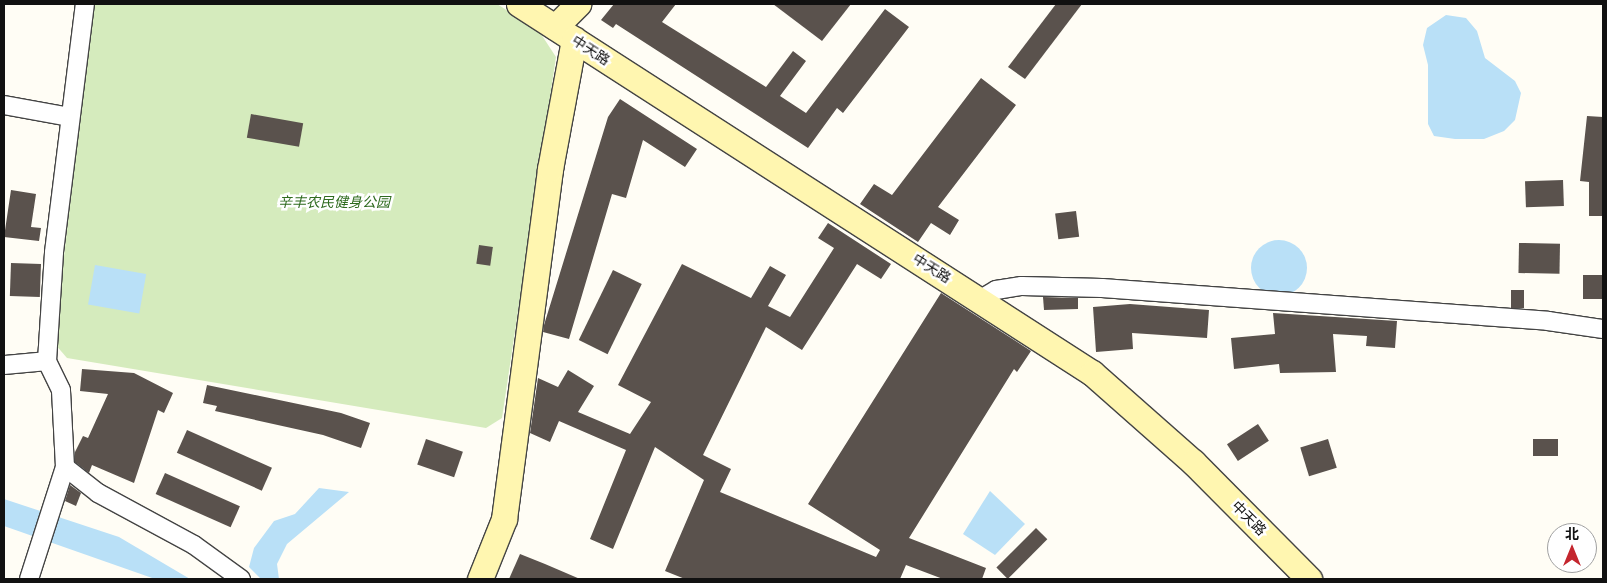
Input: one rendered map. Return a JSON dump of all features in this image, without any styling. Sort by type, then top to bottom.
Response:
[{"type":"main road","name":"中天路","points":[[519,4],[981,299],[1092,373],[1192,462],[1309,579]]},
{"type":"main road","points":[[480,579],[504,519],[550,169],[564,33],[578,4]]},
{"type":"street","points":[[29,579],[52,497],[65,467],[61,390],[47,362],[70,117],[85,4]]},
{"type":"street","points":[[4,105],[70,117]]},
{"type":"street","points":[[981,299],[996,290],[1022,286],[1102,288],[1548,321],[1603,329]]},
{"type":"street","points":[[4,365],[47,362]]},
{"type":"street","points":[[65,467],[98,493],[194,545],[242,579]]},
{"type":"green space","name":"辛丰农民健身公园","points":[[93,4],[497,4],[539,31],[556,57],[502,418],[486,428],[67,358],[54,343]]},
{"type":"water","points":[[1446,15],[1466,18],[1477,31],[1485,58],[1515,81],[1521,93],[1515,120],[1504,131],[1484,139],[1455,139],[1434,136],[1428,124],[1428,65],[1423,45],[1427,28]]},
{"type":"water","points":[[1273,240],[1285,240],[1295,244],[1303,252],[1307,268],[1303,284],[1295,292],[1285,296],[1273,296],[1263,292],[1255,284],[1251,274],[1251,262],[1255,252],[1263,244]]},
{"type":"water","points":[[95,265],[146,274],[139,313],[88,304]]},
{"type":"water","points":[[319,488],[349,492],[287,544],[277,564],[279,579],[261,579],[249,567],[254,548],[274,521],[295,514]]},
{"type":"water","points":[[990,491],[1025,524],[995,555],[963,534]]},
{"type":"water","points":[[4,499],[119,537],[190,579],[155,579],[4,526]]},
{"type":"building","points":[[614,4],[676,4],[662,22],[766,87],[793,51],[806,61],[780,96],[806,113],[885,9],[909,27],[843,113],[837,108],[808,148],[616,24],[613,28],[601,20]]},
{"type":"building","points":[[773,4],[851,4],[822,41]]},
{"type":"building","points":[[1056,4],[1082,4],[1025,79],[1008,67]]},
{"type":"building","points":[[981,78],[1016,105],[938,207],[959,220],[950,235],[931,223],[918,242],[860,204],[874,184],[892,195]]},
{"type":"building","points":[[620,99],[697,149],[685,167],[643,140],[626,198],[612,194],[569,339],[543,332],[608,117]]},
{"type":"building","points":[[251,114],[303,123],[299,147],[247,138]]},
{"type":"building","points":[[1587,116],[1603,117],[1603,216],[1589,216],[1589,182],[1580,181]]},
{"type":"building","points":[[1563,180],[1564,206],[1526,207],[1525,181]]},
{"type":"building","points":[[11,190],[36,194],[31,227],[41,228],[39,241],[4,237]]},
{"type":"building","points":[[1076,211],[1079,237],[1058,239],[1055,214]]},
{"type":"building","points":[[828,223],[891,264],[881,279],[857,264],[802,350],[766,327],[703,455],[731,469],[720,492],[876,557],[880,550],[808,504],[941,293],[1031,351],[1017,372],[1014,369],[909,538],[986,568],[982,579],[943,579],[906,565],[900,579],[685,579],[665,571],[704,480],[655,447],[613,549],[590,539],[626,450],[559,421],[550,442],[530,433],[538,378],[558,387],[568,370],[594,386],[578,412],[630,434],[651,402],[618,385],[682,264],[751,298],[770,266],[786,275],[768,306],[790,317],[834,248],[818,238]]},
{"type":"building","points":[[1519,243],[1560,244],[1559,274],[1518,273]]},
{"type":"building","points":[[479,245],[493,247],[490,266],[476,264]]},
{"type":"building","points":[[11,263],[41,264],[40,297],[10,296]]},
{"type":"building","points":[[613,270],[642,284],[608,354],[579,340]]},
{"type":"building","points":[[1583,275],[1603,275],[1603,299],[1583,299]]},
{"type":"building","points":[[1511,290],[1524,290],[1524,308],[1511,308]]},
{"type":"building","points":[[1043,297],[1078,298],[1078,309],[1044,310]]},
{"type":"building","points":[[1130,304],[1209,310],[1207,338],[1132,333],[1133,349],[1096,352],[1093,307]]},
{"type":"building","points":[[1273,313],[1397,321],[1395,348],[1366,346],[1367,336],[1333,334],[1336,372],[1280,373],[1279,364],[1234,369],[1231,338],[1275,334]]},
{"type":"building","points":[[82,369],[134,373],[173,393],[164,413],[158,410],[134,483],[92,465],[89,473],[75,462],[75,452],[83,436],[88,438],[108,394],[80,391]]},
{"type":"building","points":[[207,385],[341,413],[370,423],[361,448],[323,435],[215,411],[217,406],[203,403]]},
{"type":"building","points":[[1258,424],[1269,441],[1238,461],[1227,444]]},
{"type":"building","points":[[187,430],[272,468],[262,491],[177,453]]},
{"type":"building","points":[[426,439],[463,452],[454,477],[417,465]]},
{"type":"building","points":[[1328,439],[1337,468],[1309,476],[1300,447]]},
{"type":"building","points":[[1533,439],[1558,439],[1558,456],[1533,456]]},
{"type":"building","points":[[165,473],[240,506],[231,527],[156,494]]},
{"type":"building","points":[[70,485],[81,493],[76,506],[65,501]]},
{"type":"building","points":[[1036,528],[1047,539],[1008,579],[996,568]]},
{"type":"building","points":[[520,554],[545,564],[580,579],[509,579]]}]
